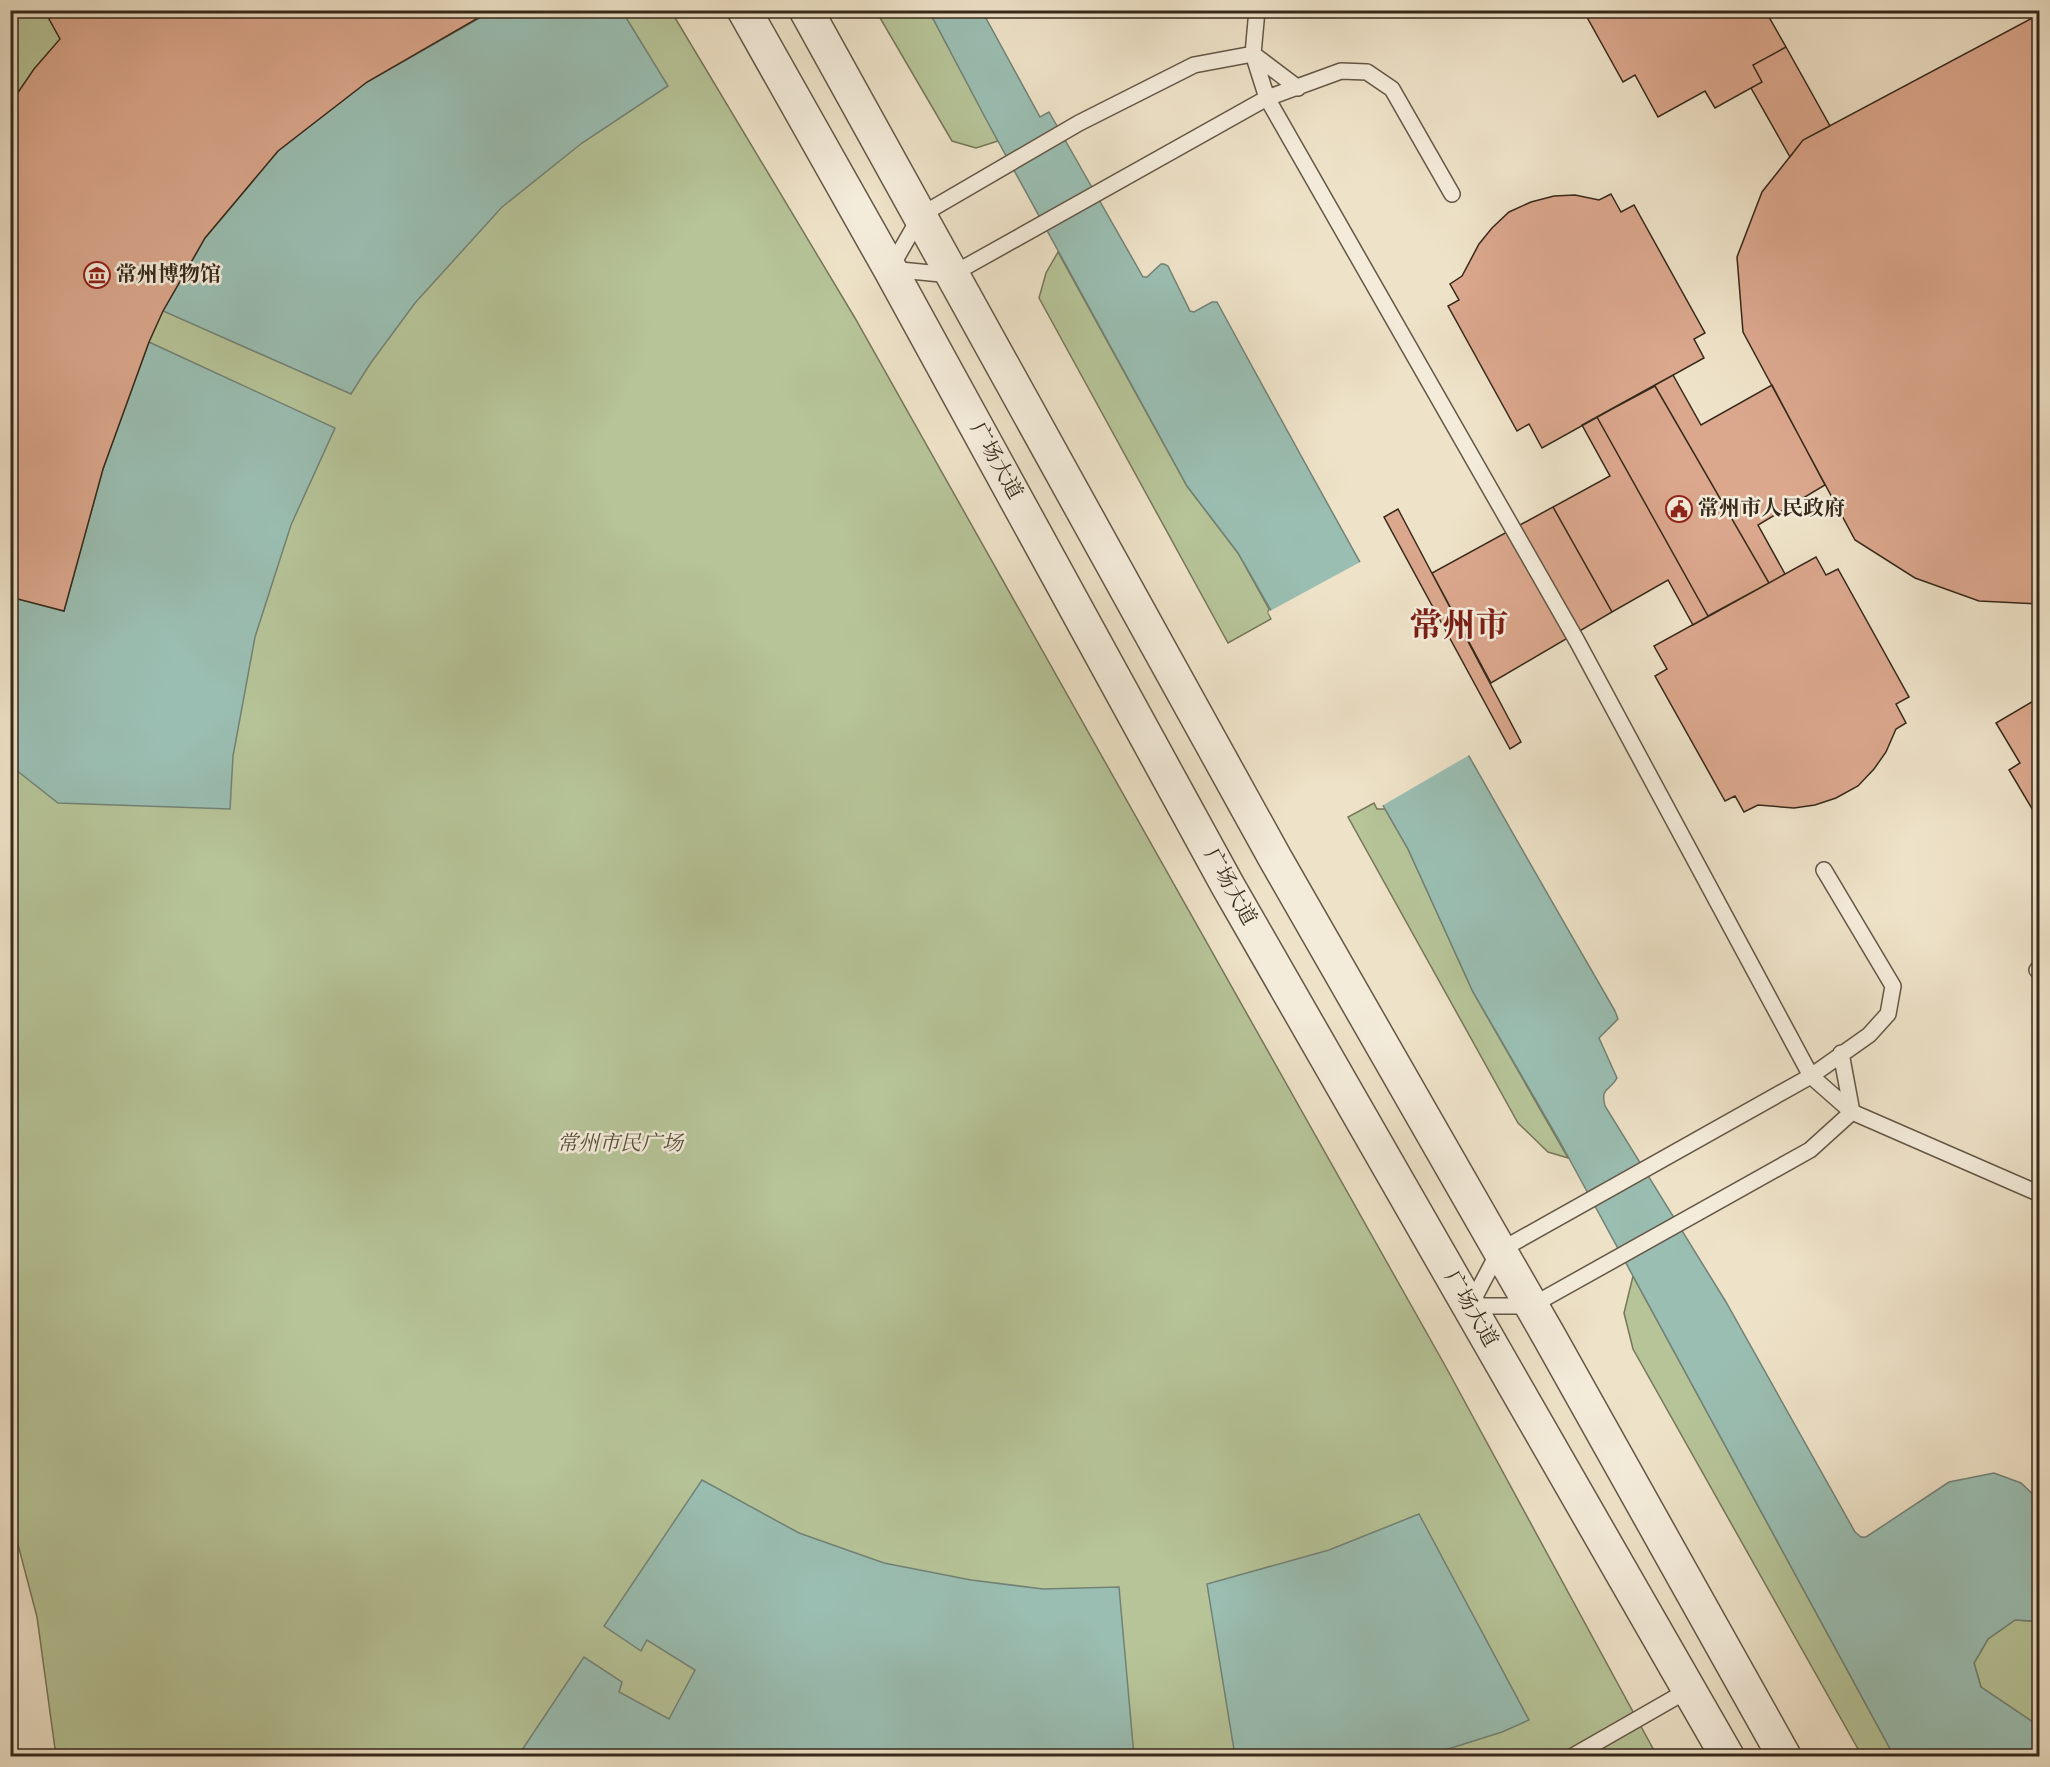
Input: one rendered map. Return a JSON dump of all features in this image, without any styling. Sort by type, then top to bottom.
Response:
[{"type":"street","name":"广场大道","points":[[744,10],[890,269],[1228,886],[1727,1756]]},
{"type":"street","points":[[806,10],[1269,848],[1531,1306],[1784,1756]]},
{"type":"lane","points":[[1257,10],[1253,54],[1267,98],[1577,641],[1811,1076],[1852,1112],[2040,1194]]},
{"type":"lane","points":[[1298,88],[1253,54],[1194,65],[1079,123],[921,215],[890,269],[951,275],[1267,98],[1298,88],[1341,71],[1367,72],[1392,89],[1452,194]]},
{"type":"lane","points":[[1824,870],[1893,986],[1888,1014],[1869,1035],[1811,1076],[1499,1251],[1470,1306],[1531,1306],[1810,1150],[1852,1112]]},
{"type":"lane","points":[[1841,1053],[1852,1112]]},
{"type":"lane","points":[[1573,1756],[1600,1750],[1690,1689]]},
{"type":"path","points":[[10,1736],[14,1756]]},
{"type":"green space","name":"常州市民广场","points":[[10,11],[671,11],[855,318],[1447,1369],[1657,1756],[56,1756],[37,1617],[10,1514]]},
{"type":"green space","points":[[876,11],[929,11],[998,141],[976,148],[952,141]]},
{"type":"green space","points":[[1058,252],[1187,486],[1238,553],[1269,609],[1271,619],[1228,643],[1039,298],[1046,273]]},
{"type":"green space","points":[[1374,803],[1377,809],[1385,809],[1408,849],[1473,992],[1568,1158],[1548,1152],[1518,1123],[1348,817]]},
{"type":"green space","points":[[1633,1276],[1894,1756],[1862,1756],[1633,1349],[1624,1313]]},
{"type":"green space","points":[[2015,1620],[2032,1621],[2039,1629],[2039,1722],[2033,1722],[1981,1687],[1974,1663],[1988,1639]]},
{"type":"water","points":[[492,11],[622,11],[668,86],[582,143],[502,207],[415,303],[351,394],[163,311],[205,238],[278,151],[367,82]]},
{"type":"water","points":[[929,11],[982,11],[1040,117],[1049,112],[1143,277],[1147,277],[1161,264],[1164,264],[1168,266],[1190,311],[1194,312],[1212,302],[1217,302],[1413,658],[1615,1011],[1618,1019],[1599,1038],[1617,1078],[1605,1092],[1605,1106],[1726,1302],[1855,1532],[1861,1537],[1866,1537],[1949,1482],[1994,1473],[2021,1483],[2039,1500],[2039,1629],[2032,1621],[2015,1620],[1988,1639],[1974,1663],[1981,1687],[2033,1722],[2039,1722],[2039,1756],[1894,1756],[1559,1140],[1473,992],[1408,849],[1238,553],[1187,486]]},
{"type":"water","points":[[149,342],[335,428],[291,525],[255,637],[233,756],[230,809],[58,803],[11,766],[10,597],[64,611],[103,469]]},
{"type":"water","points":[[702,1480],[799,1533],[884,1563],[971,1580],[1043,1589],[1119,1587],[1134,1756],[528,1756],[522,1750],[584,1657],[622,1682],[619,1692],[669,1719],[695,1670],[647,1640],[641,1651],[604,1626]]},
{"type":"water","points":[[1419,1514],[1529,1720],[1502,1732],[1426,1756],[1235,1756],[1207,1584],[1329,1550]]},
{"type":"pier","points":[[1362,561],[1471,754],[1380,807],[1268,612]]},
{"type":"building","name":"常州博物馆","points":[[44,10],[492,10],[367,82],[278,151],[205,238],[163,311],[149,342],[103,469],[64,611],[10,597],[10,104],[34,69],[60,39]]},
{"type":"building","points":[[1583,10],[1765,10],[1786,47],[1753,65],[1762,82],[1715,108],[1705,91],[1658,117],[1635,75],[1623,82]]},
{"type":"building","points":[[2040,14],[2040,604],[1979,601],[1915,578],[1855,540],[1743,332],[1737,257],[1762,192],[1803,140]]},
{"type":"building","points":[[1786,47],[1830,126],[1803,140],[1790,157],[1751,88],[1762,82],[1753,65]]},
{"type":"building","points":[[1611,194],[1621,212],[1634,205],[1705,333],[1694,339],[1704,358],[1542,448],[1529,424],[1517,431],[1448,306],[1459,300],[1450,284],[1462,276],[1479,244],[1509,212],[1531,202],[1554,196],[1575,195],[1599,200]]},
{"type":"building","points":[[1673,375],[1701,425],[1772,385],[1825,485],[1758,525],[1785,574],[1693,625],[1668,580],[1612,612],[1553,507],[1610,476],[1582,425]]},
{"type":"building","points":[[1655,386],[1769,583],[1708,616],[1597,417]]},
{"type":"building","points":[[1553,507],[1612,612],[1491,683],[1432,573]]},
{"type":"building","points":[[1398,509],[1521,742],[1510,749],[1384,517]]},
{"type":"building","points":[[1816,557],[1826,575],[1838,569],[1909,697],[1896,704],[1906,723],[1896,729],[1886,752],[1858,786],[1836,798],[1815,805],[1794,808],[1758,805],[1744,812],[1735,796],[1725,801],[1655,676],[1667,669],[1654,646]]},
{"type":"building","points":[[2040,674],[2040,690],[2033,678]]},
{"type":"building","points":[[2040,697],[2040,822],[2009,770],[2020,763],[1996,723]]},
{"type":"place","name":"常州博物馆","points":[[97,275]]},
{"type":"place","name":"常州市人民政府","points":[[1679,509]]},
{"type":"district","name":"常州市","points":[[1459,626]]}]
